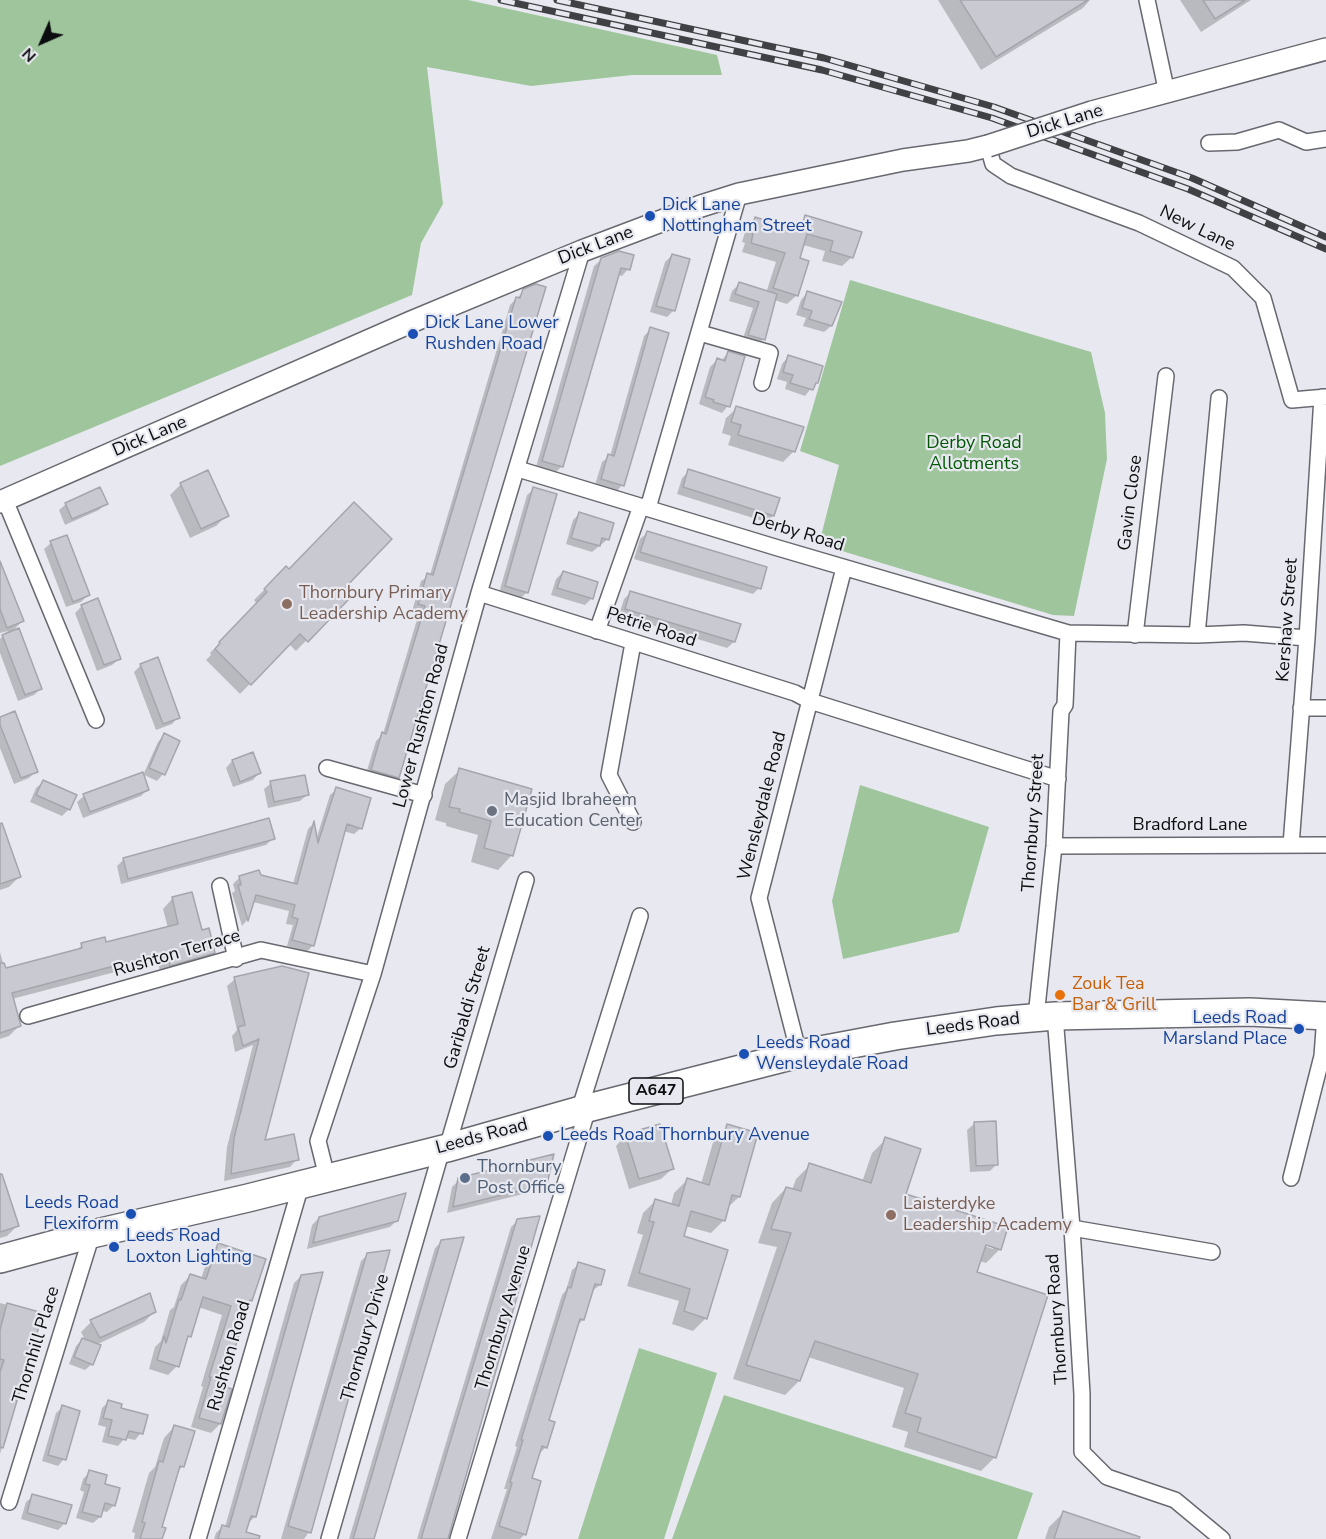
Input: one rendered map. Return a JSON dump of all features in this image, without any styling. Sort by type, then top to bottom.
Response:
[{"type":"highway","name":"Leeds Road","points":[[0,1259],[92,1234],[301,1185],[799,1054],[895,1035],[996,1021],[1046,1017],[1250,1012],[1326,1016]]},
{"type":"street","points":[[1147,0],[1167,93]]},
{"type":"street","name":"Dick Lane","points":[[3,501],[411,322],[582,251],[701,206],[739,194],[903,160],[968,151],[1092,112],[1326,51]]},
{"type":"street","points":[[1209,143],[1237,142],[1279,130],[1306,142],[1326,139]]},
{"type":"street","name":"New Lane","points":[[987,146],[993,164],[1011,176],[1138,223],[1233,268],[1263,298],[1292,400],[1324,397]]},
{"type":"street","points":[[597,631],[644,507],[700,333],[739,194]]},
{"type":"street","name":"Lower Rushton Road","points":[[327,1177],[318,1141],[373,974],[479,593],[582,251]]},
{"type":"street","points":[[700,333],[770,353],[762,383]]},
{"type":"street","name":"Gavin Close","points":[[1135,635],[1166,376]]},
{"type":"street","name":"Kershaw Street","points":[[1291,845],[1307,638],[1319,540],[1324,397]]},
{"type":"street","points":[[1197,635],[1219,398]]},
{"type":"street","name":"Derby Road","points":[[518,469],[1068,633],[1135,635],[1244,633],[1307,638]]},
{"type":"street","points":[[3,501],[96,720]]},
{"type":"street","name":"Wensleydale Road","points":[[799,1054],[759,898],[844,568]]},
{"type":"street","name":"Petrie Road","points":[[479,593],[1058,779]]},
{"type":"street","name":"Thornbury Street","points":[[1046,1017],[1061,711],[1065,705],[1068,633]]},
{"type":"street","points":[[633,643],[609,775],[633,822]]},
{"type":"street","points":[[1301,708],[1326,708]]},
{"type":"street","points":[[327,768],[424,795]]},
{"type":"street","name":"Bradford Lane","points":[[1054,846],[1326,845]]},
{"type":"street","name":"Garibaldi Street","points":[[444,1148],[526,880]]},
{"type":"street","points":[[220,886],[236,959]]},
{"type":"street","name":"Thornbury Avenue","points":[[458,1539],[640,916]]},
{"type":"street","name":"Rushton Terrace","points":[[28,1016],[236,959],[261,950],[373,974]]},
{"type":"street","points":[[1291,1178],[1322,1056],[1326,1016]]},
{"type":"street","name":"Thornbury Road","points":[[1046,1017],[1072,1228],[1082,1394],[1082,1452],[1107,1477],[1175,1500],[1222,1539]]},
{"type":"street","name":"Thornbury Drive","points":[[329,1539],[444,1148]]},
{"type":"street","name":"Rushton Road","points":[[198,1539],[301,1185]]},
{"type":"street","points":[[1072,1228],[1212,1251]]},
{"type":"street","name":"Thornhill Place","points":[[9,1502],[92,1234]]},
{"type":"green space","points":[[0,0],[468,0],[717,55],[722,75],[632,75],[531,86],[427,67],[443,204],[421,243],[412,295],[0,466]]},
{"type":"green space","name":"Derby Road Allotments","points":[[850,280],[1091,352],[1105,413],[1107,459],[1074,616],[1053,615],[819,544],[839,465],[800,451]]},
{"type":"green space","points":[[860,785],[989,827],[959,932],[843,959],[832,901]]},
{"type":"green space","points":[[639,1348],[717,1373],[664,1539],[578,1539]]},
{"type":"green space","points":[[724,1395],[1033,1493],[1017,1539],[672,1539]]},
{"type":"building","points":[[960,0],[1088,0],[996,57]]},
{"type":"building","points":[[1203,0],[1245,0],[1215,19]]},
{"type":"building","points":[[805,215],[862,232],[853,258],[830,251],[833,241],[807,234],[800,258],[809,261],[798,296],[773,288],[785,253],[751,243],[753,234],[750,233],[755,217],[790,228],[791,224],[802,227]]},
{"type":"building","points":[[619,251],[634,255],[630,270],[621,268],[563,467],[542,461],[601,258]]},
{"type":"building","points":[[672,254],[690,259],[675,311],[656,306]]},
{"type":"building","points":[[739,282],[777,294],[765,340],[748,335],[759,302],[735,294]]},
{"type":"building","points":[[536,284],[546,287],[399,778],[371,770],[382,732],[386,734],[425,606],[418,604],[427,573],[433,575],[516,297],[520,298],[523,289]]},
{"type":"building","points":[[807,291],[842,302],[832,326],[809,319],[812,311],[802,308]]},
{"type":"building","points":[[650,327],[669,333],[624,486],[601,479],[608,454],[614,456]]},
{"type":"building","points":[[728,351],[745,356],[730,407],[705,397],[717,358],[725,361]]},
{"type":"building","points":[[788,355],[823,366],[818,383],[813,390],[790,383],[793,375],[783,372]]},
{"type":"building","points":[[736,406],[804,427],[795,452],[738,435],[741,425],[731,422]]},
{"type":"building","points":[[688,469],[780,498],[774,516],[683,487]]},
{"type":"building","points":[[208,470],[229,516],[201,529],[180,483]]},
{"type":"building","points":[[100,487],[108,504],[72,519],[65,503]]},
{"type":"building","points":[[533,487],[557,494],[528,593],[505,586]]},
{"type":"building","points":[[354,502],[392,539],[343,590],[350,598],[308,642],[300,634],[251,685],[215,649],[267,592],[264,589],[286,566],[289,569]]},
{"type":"building","points":[[579,512],[614,523],[609,540],[602,538],[600,546],[571,538]]},
{"type":"building","points":[[647,531],[767,567],[761,589],[640,552]]},
{"type":"building","points":[[67,535],[90,595],[73,602],[50,541]]},
{"type":"building","points":[[0,561],[24,621],[7,628],[0,609]]},
{"type":"building","points":[[563,571],[598,582],[593,599],[557,588]]},
{"type":"building","points":[[630,591],[741,624],[735,642],[625,609]]},
{"type":"building","points":[[98,598],[121,659],[104,665],[81,605]]},
{"type":"building","points":[[19,628],[42,689],[25,695],[2,635]]},
{"type":"building","points":[[158,657],[180,718],[163,724],[140,664]]},
{"type":"building","points":[[15,711],[38,772],[21,778],[0,725],[0,717]]},
{"type":"building","points":[[164,733],[180,741],[165,775],[149,768]]},
{"type":"building","points":[[253,752],[261,773],[240,782],[232,760]]},
{"type":"building","name":"Masjid Ibraheem Education Center","points":[[459,768],[532,789],[513,856],[484,848],[491,821],[449,807]]},
{"type":"building","points":[[143,772],[149,790],[90,812],[83,794]]},
{"type":"building","points":[[305,775],[309,795],[274,802],[270,781]]},
{"type":"building","points":[[43,780],[77,795],[70,810],[36,795]]},
{"type":"building","points":[[336,787],[371,798],[362,829],[347,824],[314,946],[292,940],[298,919],[292,917],[295,905],[256,895],[248,921],[238,885],[241,885],[239,876],[259,870],[261,875],[297,884],[314,821],[318,843]]},
{"type":"building","points":[[269,818],[275,839],[128,879],[123,858]]},
{"type":"building","points":[[2,823],[21,877],[0,884],[0,824]]},
{"type":"building","points":[[192,892],[202,930],[209,928],[215,953],[170,966],[167,952],[12,993],[21,1026],[0,1033],[0,963],[4,963],[6,968],[82,948],[81,943],[105,937],[106,942],[178,924],[172,897]]},
{"type":"building","points":[[282,966],[309,973],[265,1140],[294,1134],[299,1160],[231,1174],[234,1138],[259,1039],[243,1046],[238,1027],[245,1025],[234,977]]},
{"type":"building","points":[[996,1121],[998,1165],[976,1166],[974,1122]]},
{"type":"building","points":[[660,1124],[674,1169],[639,1179],[625,1134]]},
{"type":"building","points":[[727,1124],[758,1133],[740,1197],[732,1195],[725,1221],[691,1211],[684,1236],[728,1250],[707,1319],[684,1311],[690,1289],[639,1273],[654,1222],[649,1221],[655,1199],[679,1206],[687,1178],[709,1185]]},
{"type":"building","points":[[885,1137],[921,1149],[906,1194],[1008,1227],[1001,1250],[986,1245],[977,1272],[1048,1295],[996,1458],[917,1432],[921,1418],[905,1413],[918,1374],[815,1341],[800,1381],[746,1365],[791,1233],[771,1229],[786,1187],[801,1191],[809,1163],[871,1183]]},
{"type":"building","points":[[554,1154],[547,1184],[453,1207],[458,1178]]},
{"type":"building","points":[[0,1174],[2,1174],[19,1226],[0,1232]]},
{"type":"building","points":[[406,1193],[398,1221],[313,1243],[319,1217]]},
{"type":"building","points":[[540,1216],[448,1539],[421,1539],[517,1219]]},
{"type":"building","points":[[464,1237],[374,1539],[353,1539],[441,1240]]},
{"type":"building","points":[[218,1243],[266,1259],[252,1301],[250,1300],[223,1386],[232,1389],[221,1424],[199,1418],[231,1306],[203,1297],[179,1367],[157,1360],[164,1336],[166,1343],[179,1299],[181,1300],[190,1274],[206,1279]]},
{"type":"building","points":[[390,1250],[311,1533],[288,1526],[367,1253]]},
{"type":"building","points":[[578,1262],[605,1270],[601,1285],[595,1284],[584,1320],[580,1319],[549,1420],[555,1422],[547,1448],[542,1446],[532,1478],[541,1481],[526,1535],[499,1526],[523,1440],[521,1440],[568,1287],[571,1288]]},
{"type":"building","points":[[323,1272],[256,1517],[251,1516],[246,1532],[260,1536],[259,1539],[218,1539],[222,1525],[229,1527],[301,1275]]},
{"type":"building","points":[[150,1293],[156,1312],[100,1338],[90,1320]]},
{"type":"building","points":[[7,1303],[43,1313],[3,1448],[0,1447],[0,1372],[4,1360],[0,1359],[0,1330]]},
{"type":"building","points":[[82,1338],[101,1345],[93,1365],[74,1357]]},
{"type":"building","points":[[108,1400],[122,1404],[121,1408],[148,1415],[143,1434],[129,1431],[126,1440],[108,1436],[112,1420],[103,1418]]},
{"type":"building","points":[[62,1405],[80,1411],[66,1460],[48,1455]]},
{"type":"building","points":[[174,1425],[195,1431],[184,1467],[180,1466],[162,1527],[166,1528],[162,1539],[140,1539],[145,1523],[142,1522],[159,1461],[163,1462]]},
{"type":"building","points":[[89,1470],[107,1475],[105,1484],[120,1488],[115,1506],[105,1503],[101,1517],[82,1512],[90,1485],[85,1484]]},
{"type":"building","points":[[32,1494],[72,1505],[66,1524],[27,1513]]},
{"type":"building","points":[[1063,1511],[1140,1537],[1139,1539],[1054,1539]]},
{"type":"railway","points":[[501,0],[822,70],[992,118],[1188,189],[1326,249]]},
{"type":"railway","points":[[557,0],[824,58],[994,107],[1192,178],[1326,237]]},
{"type":"place","name":"Dick Lane Nottingham Street","points":[[650,216]]},
{"type":"place","name":"Dick Lane Lower Rushden Road","points":[[413,334]]},
{"type":"place","name":"Thornbury Primary Leadership Academy","points":[[287,604]]},
{"type":"place","name":"Masjid Ibraheem Education Center","points":[[492,811]]},
{"type":"place","name":"Zouk Tea Bar & Grill","points":[[1060,995]]},
{"type":"place","name":"Leeds Road Marsland Place","points":[[1299,1029]]},
{"type":"place","name":"Leeds Road Wensleydale Road","points":[[744,1054]]},
{"type":"place","name":"Leeds Road Thornbury Avenue","points":[[548,1136]]},
{"type":"place","name":"Thornbury Post Office","points":[[465,1178]]},
{"type":"place","name":"Leeds Road Flexiform","points":[[131,1214]]},
{"type":"place","name":"Laisterdyke Leadership Academy","points":[[891,1215]]},
{"type":"place","name":"Leeds Road Loxton Lighting","points":[[114,1247]]}]
